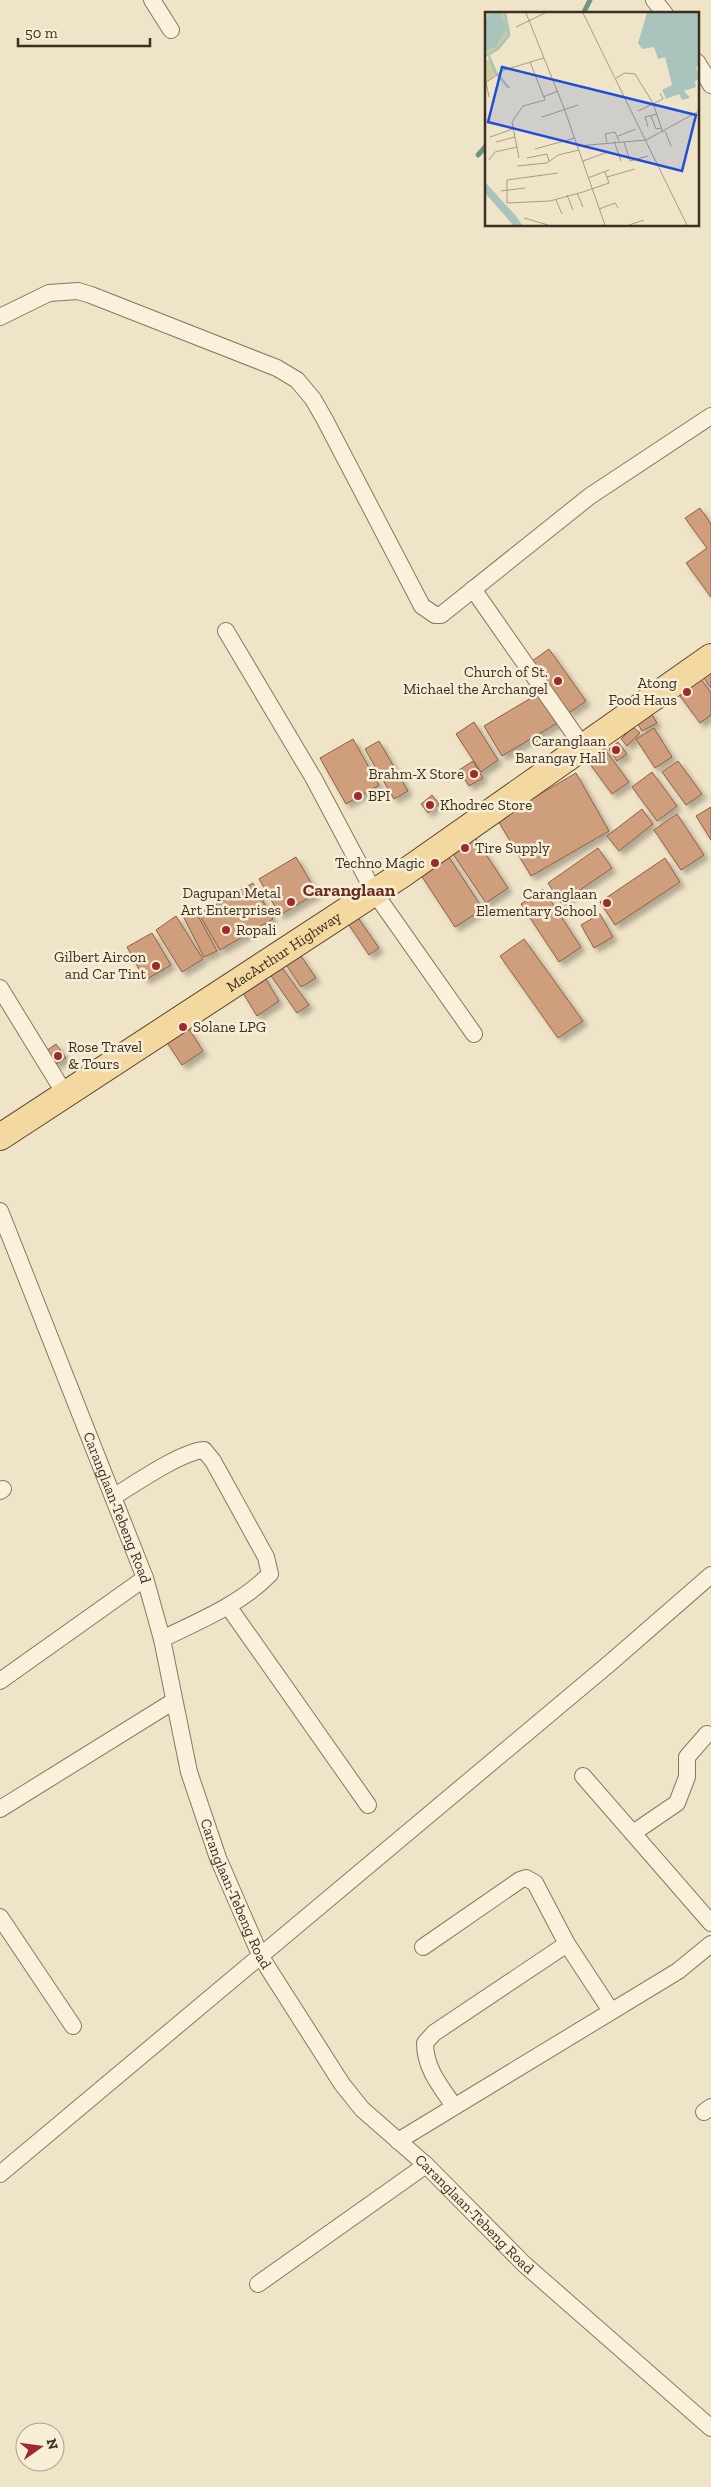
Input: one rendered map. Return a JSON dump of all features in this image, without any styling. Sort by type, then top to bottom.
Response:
[{"type":"main road","name":"MacArthur Highway","points":[[0,1137],[374,892],[584,748],[711,657]]},
{"type":"street","points":[[152,0],[171,30]]},
{"type":"street","points":[[654,0],[663,12]]},
{"type":"street","points":[[698,64],[711,85]]},
{"type":"street","points":[[0,317],[49,293],[78,291],[277,368],[297,380],[313,398],[422,606],[435,615],[441,615],[590,496],[711,416]]},
{"type":"street","points":[[473,589],[584,748]]},
{"type":"street","points":[[226,631],[314,779],[374,892],[474,1034]]},
{"type":"street","points":[[0,988],[65,1094]]},
{"type":"street","name":"Caranglaan-Tebeng Road","points":[[0,1210],[145,1578],[162,1639],[189,1772],[218,1858],[261,1957],[342,2084],[362,2109],[426,2165],[524,2264],[711,2428]]},
{"type":"street","points":[[113,1497],[182,1457],[194,1451],[204,1450],[213,1461],[266,1557],[270,1574],[258,1586],[228,1606],[162,1639]]},
{"type":"street","points":[[0,2174],[261,1957],[711,1575]]},
{"type":"street","points":[[0,1682],[145,1578]]},
{"type":"street","points":[[228,1606],[368,1806]]},
{"type":"street","points":[[0,1809],[174,1700]]},
{"type":"street","points":[[633,1833],[677,1803],[687,1777],[687,1757],[707,1734]]},
{"type":"street","points":[[583,1776],[711,1923]]},
{"type":"street","points":[[423,1947],[520,1880],[526,1878],[535,1883],[567,1944],[611,2011]]},
{"type":"street","points":[[0,1917],[72,2026]]},
{"type":"street","points":[[454,2106],[434,2077],[425,2058],[425,2043],[434,2033],[567,1944]]},
{"type":"street","points":[[398,2141],[678,1971],[711,1944]]},
{"type":"street","points":[[258,2284],[426,2165]]},
{"type":"building","points":[[700,508],[711,524],[711,597],[686,563],[707,548],[685,518]]},
{"type":"building","name":"Church of St. Michael the Archangel","points":[[549,649],[586,701],[569,713],[532,661]]},
{"type":"building","points":[[711,668],[711,688],[701,674]]},
{"type":"building","points":[[699,676],[711,693],[711,715],[700,723],[677,692]]},
{"type":"building","points":[[541,692],[559,722],[502,756],[484,726]]},
{"type":"building","points":[[650,711],[657,723],[642,731],[635,719]]},
{"type":"building","points":[[474,722],[498,760],[481,772],[456,734]]},
{"type":"building","points":[[633,727],[640,733],[627,746],[621,739]]},
{"type":"building","points":[[654,728],[672,757],[655,768],[636,739]]},
{"type":"building","points":[[353,739],[379,785],[346,804],[320,758]]},
{"type":"building","points":[[379,741],[408,791],[394,799],[365,749]]},
{"type":"building","points":[[618,742],[627,754],[617,761],[609,749]]},
{"type":"building","points":[[601,744],[629,782],[612,794],[584,756]]},
{"type":"building","points":[[473,761],[483,778],[469,786],[459,770]]},
{"type":"building","points":[[678,761],[702,794],[686,805],[662,772]]},
{"type":"building","points":[[652,772],[677,806],[657,821],[632,787]]},
{"type":"building","points":[[576,773],[609,831],[531,876],[497,819]]},
{"type":"building","points":[[432,795],[439,804],[428,813],[421,804]]},
{"type":"building","points":[[711,807],[711,840],[696,816]]},
{"type":"building","points":[[642,809],[653,824],[619,851],[607,836]]},
{"type":"building","points":[[677,814],[704,855],[681,870],[654,830]]},
{"type":"building","points":[[474,836],[508,888],[486,903],[451,851]]},
{"type":"building","points":[[598,848],[612,868],[561,903],[548,883]]},
{"type":"building","points":[[445,851],[483,909],[455,927],[417,869]]},
{"type":"building","points":[[296,857],[317,893],[280,915],[259,879]]},
{"type":"building","points":[[665,858],[680,882],[615,925],[600,902]]},
{"type":"building","points":[[253,883],[273,919],[220,950],[199,914]]},
{"type":"building","points":[[543,889],[581,947],[559,962],[521,904]]},
{"type":"building","points":[[195,910],[217,951],[204,957],[183,916]]},
{"type":"building","points":[[354,912],[379,948],[369,955],[345,919]]},
{"type":"building","points":[[600,914],[613,937],[594,948],[581,925]]},
{"type":"building","points":[[176,916],[203,959],[182,972],[156,930]]},
{"type":"building","points":[[152,933],[171,965],[145,980],[127,947]]},
{"type":"building","points":[[524,939],[583,1021],[558,1038],[500,956]]},
{"type":"building","points":[[299,953],[316,978],[301,987],[285,963]]},
{"type":"building","points":[[278,962],[309,1005],[297,1013],[267,970]]},
{"type":"building","points":[[263,974],[279,1001],[257,1016],[240,988]]},
{"type":"building","points":[[184,1021],[203,1051],[182,1065],[162,1035]]},
{"type":"building","points":[[56,1044],[66,1058],[55,1065],[46,1051]]},
{"type":"waterway","points":[[584,12],[590,0]]},
{"type":"waterway","points":[[478,155],[485,147]]},
{"type":"place","name":"Church of St. Michael the Archangel","points":[[558,681]]},
{"type":"place","name":"Atong Food Haus","points":[[687,692]]},
{"type":"place","name":"Caranglaan Barangay Hall","points":[[616,750]]},
{"type":"place","name":"Brahm-X Store","points":[[474,774]]},
{"type":"place","name":"BPI","points":[[358,796]]},
{"type":"place","name":"Khodrec Store","points":[[430,805]]},
{"type":"place","name":"Tire Supply","points":[[465,848]]},
{"type":"place","name":"Techno Magic","points":[[435,863]]},
{"type":"place","name":"Dagupan Metal Art Enterprises","points":[[291,902]]},
{"type":"place","name":"Caranglaan Elementary School","points":[[607,903]]},
{"type":"place","name":"Ropali","points":[[226,930]]},
{"type":"place","name":"Gilbert Aircon and Car Tint","points":[[156,966]]},
{"type":"place","name":"Solane LPG","points":[[183,1027]]},
{"type":"place","name":"Rose Travel & Tours","points":[[58,1056]]},
{"type":"district","name":"Caranglaan","points":[[349,890]]}]
